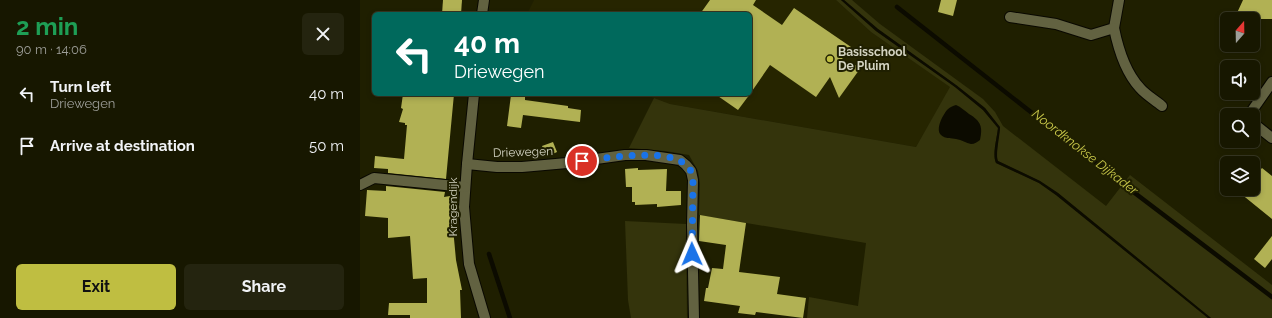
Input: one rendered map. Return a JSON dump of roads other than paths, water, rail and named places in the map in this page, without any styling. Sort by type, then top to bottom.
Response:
[{"type":"street","points":[[482,12],[484,0]]},
{"type":"street","points":[[1119,0],[1114,28],[1117,42],[1132,77],[1140,88],[1162,106]]},
{"type":"street","points":[[1010,17],[1056,24],[1091,35],[1114,28]]},
{"type":"street","points":[[1254,108],[1272,82]]},
{"type":"street","name":"Kragendijk","points":[[474,96],[464,208],[469,264],[485,318]]},
{"type":"street","points":[[1260,129],[1272,138]]},
{"type":"street","name":"Driewegen","points":[[467,164],[496,167],[522,167],[567,163],[625,155],[646,155],[680,160],[691,171],[693,180],[692,225],[694,318]]},
{"type":"street","points":[[360,185],[374,178],[465,188]]},
{"type":"waterway","name":"Noordknokse Dijkader","points":[[897,7],[1111,175],[1272,297]]},
{"type":"waterway","points":[[489,254],[510,318]]},
{"type":"place","name":"Basisschool De Pluim","points":[[830,59]]}]
